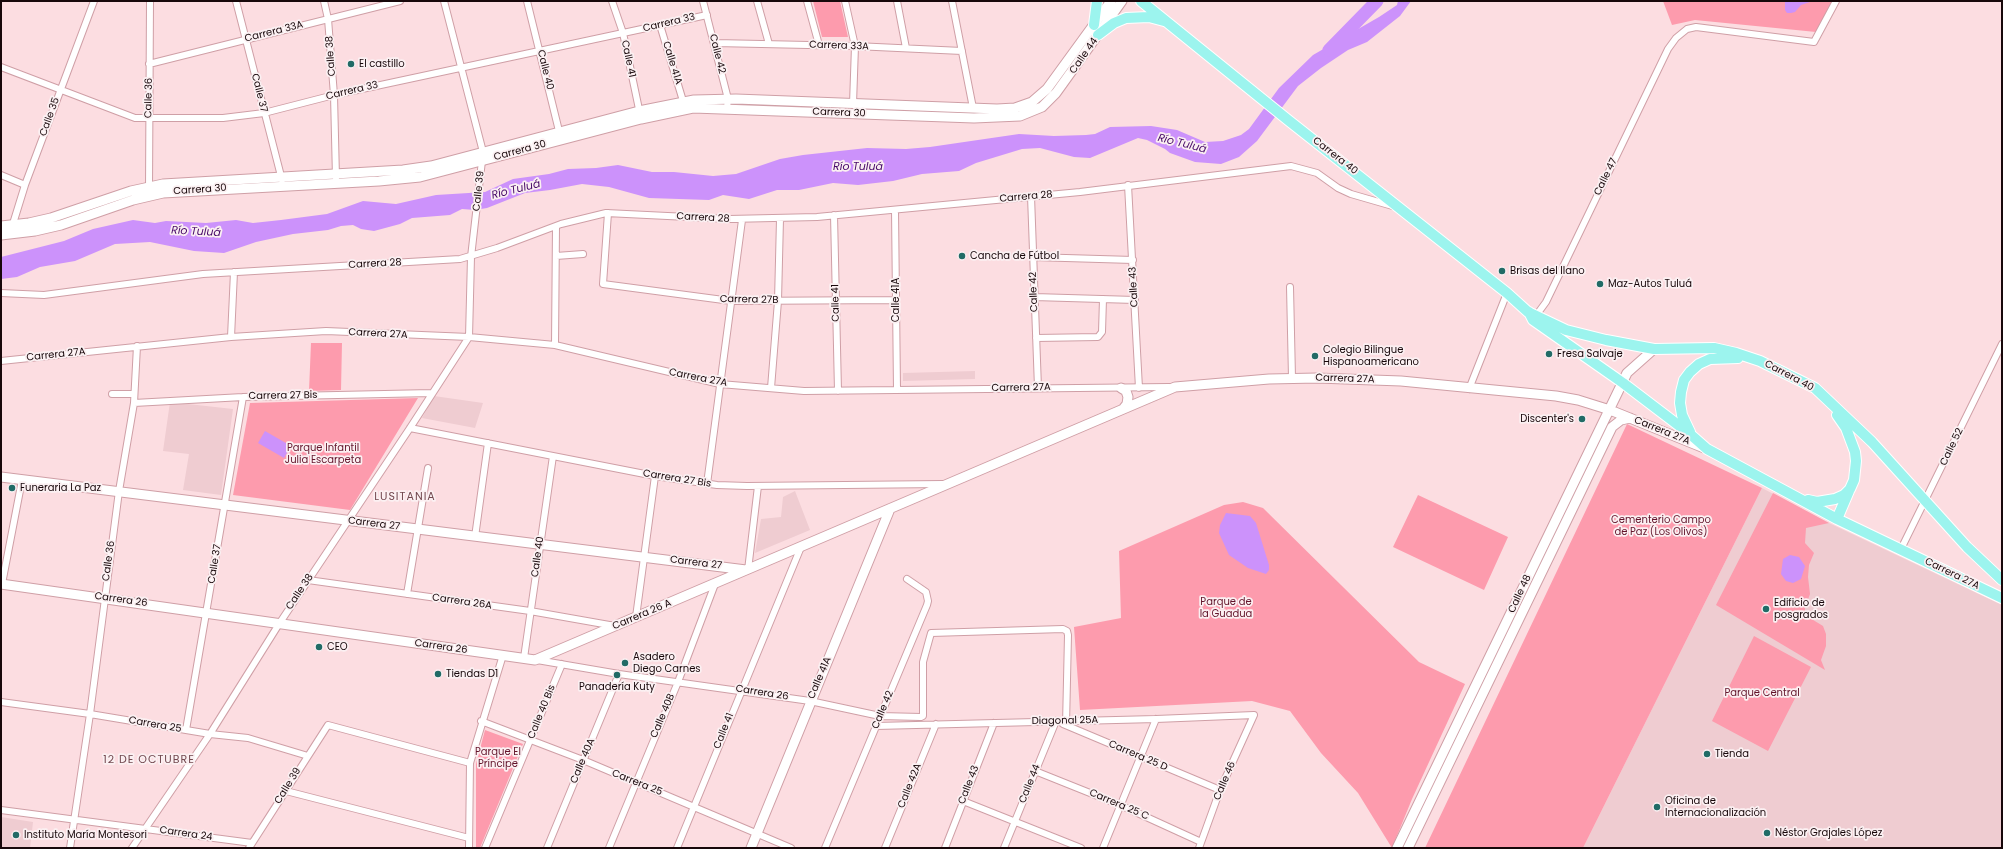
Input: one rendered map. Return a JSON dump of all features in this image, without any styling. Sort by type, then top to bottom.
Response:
[{"type":"main road","points":[[1094,25],[1097,1]]},
{"type":"main road","name":"Calle 44","points":[[1036,99],[1054,81],[1111,1]]},
{"type":"main road","name":"Calle 44","points":[[1042,107],[1063,85],[1122,1]]},
{"type":"main road","name":"Carrera 40","points":[[1141,1],[1288,120],[1508,293],[1533,316],[1690,434],[1707,449]]},
{"type":"main road","points":[[1098,36],[1114,23],[1126,18],[1149,17],[1170,23]]},
{"type":"main road","name":"Carrera 30","points":[[1,226],[51,218],[149,191],[195,190],[282,181],[336,179],[416,168],[483,156],[640,115],[683,101],[728,104],[1006,109],[1021,106],[1036,99]]},
{"type":"main road","name":"Carrera 30","points":[[640,115],[728,104]]},
{"type":"main road","points":[[1021,106],[1023,115]]},
{"type":"main road","name":"Carrera 30","points":[[858,107],[996,118],[1023,115],[1042,107]]},
{"type":"main road","name":"Carrera 30","points":[[6,235],[61,225],[149,191]]},
{"type":"main road","name":"Carrera 40","points":[[1533,316],[1566,330],[1654,349],[1714,348],[1760,361],[1815,388],[1872,442],[1967,547],[2002,580]]},
{"type":"main road","name":"Calle 48","points":[[1397,848],[1627,373],[1633,366],[1654,349]]},
{"type":"main road","points":[[1690,434],[1682,415],[1680,403],[1684,380],[1690,372],[1699,364],[1722,358],[1760,361]]},
{"type":"main road","name":"Carrera 27A","points":[[1175,387],[1292,378],[1401,381],[1469,389],[1556,396],[1578,400],[1610,410],[1707,449],[1837,519],[2002,598]]},
{"type":"main road","name":"Carrera 26 A","points":[[535,660],[1175,387]]},
{"type":"main road","points":[[1121,388],[1126,391],[1128,397],[1127,404],[1123,409]]},
{"type":"main road","points":[[1815,388],[1837,415],[1852,441],[1856,460],[1854,480],[1837,519]]},
{"type":"main road","name":"Calle 48","points":[[1408,848],[1612,427],[1621,420],[1630,418]]},
{"type":"main road","name":"Carrera 27","points":[[1,477],[748,570]]},
{"type":"main road","points":[[1798,497],[1817,502],[1827,501],[1844,495],[1850,489]]},
{"type":"main road","name":"Calle 41A","points":[[751,848],[890,508]]},
{"type":"main road","name":"Carrera 26","points":[[1,584],[535,660]]},
{"type":"street","name":"Calle 35","points":[[6,235],[12,225],[25,185],[94,1]]},
{"type":"street","name":"Calle 36","points":[[149,191],[150,1]]},
{"type":"street","name":"Calle 37","points":[[236,1],[282,181]]},
{"type":"street","name":"Calle 38","points":[[324,1],[328,19],[334,95],[336,179]]},
{"type":"street","name":"Carrera 33A","points":[[150,64],[400,1]]},
{"type":"street","name":"Calle 39","points":[[444,1],[462,67],[483,156],[471,256],[469,337]]},
{"type":"street","name":"Calle 40","points":[[527,1],[560,136]]},
{"type":"street","name":"Calle 41","points":[[612,1],[623,33],[640,115]]},
{"type":"street","name":"Calle 42","points":[[703,1],[715,43],[728,104]]},
{"type":"street","points":[[757,1],[769,44]]},
{"type":"street","points":[[807,1],[819,45]]},
{"type":"street","points":[[845,1],[855,46],[858,107]]},
{"type":"street","points":[[897,1],[906,48]]},
{"type":"street","points":[[952,1],[973,108]]},
{"type":"street","name":"Calle 47","points":[[1533,316],[1546,302],[1668,49],[1680,34],[1696,27],[1814,42],[1836,1]]},
{"type":"street","name":"Carrera 33","points":[[1,67],[61,88],[135,118],[217,118],[264,113],[334,95],[707,15]]},
{"type":"street","name":"Calle 41A","points":[[660,25],[683,101]]},
{"type":"street","name":"Carrera 33A","points":[[715,43],[855,46],[962,51]]},
{"type":"street","name":"Carrera 28","points":[[1,293],[44,295],[176,276],[439,261],[471,256],[581,218],[608,213],[742,220],[780,219],[895,210],[1031,196],[1291,166],[1317,173],[1338,188],[1350,194],[1402,209]]},
{"type":"street","points":[[1,175],[25,185]]},
{"type":"street","name":"Calle 43","points":[[1128,185],[1139,388]]},
{"type":"street","name":"Calle 42","points":[[1031,196],[1032,257],[1038,388]]},
{"type":"street","name":"Calle 41A","points":[[895,210],[897,390]]},
{"type":"street","name":"Carrera 27B","points":[[608,213],[603,284],[731,301],[896,300]]},
{"type":"street","name":"Calle 41","points":[[834,215],[838,391]]},
{"type":"street","points":[[772,388],[778,300],[780,219]]},
{"type":"street","points":[[707,484],[742,220]]},
{"type":"street","points":[[555,345],[556,226]]},
{"type":"street","points":[[556,256],[583,254]]},
{"type":"street","points":[[1032,257],[1133,260]]},
{"type":"street","points":[[231,337],[234,272]]},
{"type":"street","points":[[1290,287],[1292,378]]},
{"type":"street","points":[[1469,389],[1508,293]]},
{"type":"street","points":[[1034,297],[1135,300]]},
{"type":"street","points":[[1036,338],[1098,337],[1102,332],[1103,299]]},
{"type":"street","name":"Carrera 27A","points":[[1,361],[231,337],[326,331],[469,337],[555,345],[720,384],[772,388],[838,391],[1175,387]]},
{"type":"street","name":"Calle 38","points":[[132,848],[210,734],[279,624],[469,337]]},
{"type":"street","name":"Calle 52","points":[[1901,549],[1926,501],[2002,344]]},
{"type":"street","name":"Calle 36","points":[[70,848],[90,714],[119,491],[134,403],[137,346]]},
{"type":"street","name":"Carrera 27 Bis","points":[[134,403],[243,397],[432,393]]},
{"type":"street","points":[[112,394],[134,394]]},
{"type":"street","name":"Calle 37","points":[[186,730],[208,613],[243,397]]},
{"type":"street","name":"Carrera 27 Bis","points":[[410,428],[655,476],[707,484],[758,486],[948,484]]},
{"type":"street","points":[[475,536],[488,443]]},
{"type":"street","name":"Calle 40","points":[[524,658],[539,544],[553,456]]},
{"type":"street","points":[[407,594],[428,468]]},
{"type":"street","points":[[636,617],[655,476]]},
{"type":"street","points":[[1,584],[22,480]]},
{"type":"street","points":[[748,570],[758,486]]},
{"type":"street","name":"Calle 41","points":[[677,848],[801,547]]},
{"type":"street","name":"Calle 42","points":[[825,848],[928,601],[926,592],[907,579]]},
{"type":"street","name":"Carrera 26A","points":[[308,580],[530,611],[616,626]]},
{"type":"street","name":"Calle 40B","points":[[609,848],[678,682],[715,584]]},
{"type":"street","name":"Carrera 26","points":[[535,660],[619,674],[741,690],[810,701],[880,716],[923,716],[923,662],[931,633],[1063,629],[1067,631],[1068,635],[1067,723]]},
{"type":"street","points":[[469,848],[470,763],[481,721],[503,655]]},
{"type":"street","name":"Calle 40 Bis","points":[[485,848],[562,664]]},
{"type":"street","name":"Calle 40A","points":[[547,848],[619,674]]},
{"type":"street","name":"Carrera 25","points":[[1,702],[90,714],[210,734],[248,738],[308,756]]},
{"type":"street","name":"Diagonal 25A","points":[[876,726],[1056,720],[1067,723],[1254,715]]},
{"type":"street","name":"Calle 46","points":[[1200,845],[1220,790],[1254,715]]},
{"type":"street","points":[[1102,848],[1156,719]]},
{"type":"street","name":"Calle 44","points":[[1004,848],[1056,720]]},
{"type":"street","name":"Carrera 25","points":[[481,721],[583,760],[791,848]]},
{"type":"street","name":"Calle 43","points":[[945,848],[994,723]]},
{"type":"street","name":"Carrera 25 D","points":[[1067,723],[1140,758],[1220,790]]},
{"type":"street","name":"Calle 42A","points":[[885,848],[936,724]]},
{"type":"street","name":"Calle 39","points":[[250,846],[328,725],[470,763]]},
{"type":"street","name":"Carrera 25 C","points":[[1035,771],[1120,805],[1200,845]]},
{"type":"street","points":[[286,792],[469,838]]},
{"type":"street","points":[[963,801],[1081,848]]},
{"type":"street","name":"Carrera 24","points":[[1,810],[145,828],[250,846]]},
{"type":"shaded area","points":[[975,371],[975,379],[903,381],[903,373]]},
{"type":"shaded area","points":[[434,396],[483,403],[475,428],[422,418]]},
{"type":"shaded area","points":[[170,402],[233,409],[221,495],[183,490],[189,454],[163,451]]},
{"type":"shaded area","points":[[1762,488],[1829,523],[2002,605],[2002,848],[1583,848]]},
{"type":"shaded area","points":[[795,491],[810,530],[755,553],[761,519],[781,517],[783,497]]},
{"type":"shaded area","name":"Instituto María Montesori","points":[[1,817],[33,822],[30,848],[1,848]]},
{"type":"green space","points":[[813,1],[840,1],[848,37],[822,37]]},
{"type":"green space","points":[[1663,1],[1832,1],[1816,32],[1695,20],[1672,25]]},
{"type":"green space","points":[[311,343],[342,343],[341,390],[309,391]]},
{"type":"green space","name":"Parque Infantil Julia Escarpeta","points":[[418,398],[350,510],[233,495],[250,403]]},
{"type":"green space","name":"Cementerio Campo de Paz (Los Olivos)","points":[[1627,424],[1762,488],[1583,848],[1425,848]]},
{"type":"green space","points":[[1773,493],[1829,523],[1806,528],[1805,543],[1814,553],[1809,565],[1808,577],[1810,594],[1805,608],[1805,615],[1823,626],[1826,634],[1826,646],[1821,660],[1825,670],[1716,605]]},
{"type":"green space","points":[[1418,495],[1508,537],[1484,590],[1393,547]]},
{"type":"green space","name":"Parque de la Guadua","points":[[1243,502],[1263,508],[1419,662],[1465,684],[1412,799],[1392,848],[1358,793],[1321,753],[1290,711],[1252,701],[1080,710],[1074,627],[1121,618],[1119,551],[1224,505]]},
{"type":"green space","name":"Parque Central","points":[[1754,636],[1811,667],[1768,751],[1712,721]]},
{"type":"green space","name":"Parque El Príncipe","points":[[485,730],[523,744],[480,848],[476,848],[476,764]]},
{"type":"water","name":"Río Tuluá","points":[[1398,1],[1411,1],[1400,16],[1367,42],[1348,50],[1298,86],[1257,141],[1239,157],[1221,164],[1195,162],[1170,153],[1147,140],[1138,138],[1090,158],[1074,157],[1040,148],[1022,149],[976,163],[959,171],[922,174],[893,181],[858,185],[833,183],[799,190],[777,190],[749,199],[723,195],[709,200],[649,198],[609,187],[582,184],[525,193],[487,208],[475,210],[462,209],[450,215],[412,218],[400,224],[374,231],[361,229],[353,225],[341,226],[328,230],[293,234],[256,242],[224,253],[194,251],[150,242],[115,244],[75,261],[40,267],[17,277],[1,279],[1,257],[64,241],[93,229],[133,220],[155,223],[166,221],[206,223],[236,220],[253,223],[281,220],[327,214],[363,201],[396,204],[436,195],[485,192],[513,179],[549,174],[568,169],[596,168],[618,165],[652,172],[674,172],[713,176],[736,174],[780,159],[803,155],[867,148],[906,149],[930,147],[1019,134],[1054,136],[1086,135],[1095,134],[1110,127],[1151,126],[1177,130],[1205,142],[1223,141],[1241,135],[1249,129],[1279,88],[1313,55],[1379,17],[1397,5]]},
{"type":"water","points":[[1785,1],[1813,1],[1801,5],[1795,12],[1787,13],[1785,10]]},
{"type":"water","points":[[265,431],[291,446],[284,458],[258,443]]},
{"type":"water","points":[[1226,513],[1250,516],[1256,523],[1269,565],[1269,570],[1266,574],[1248,568],[1229,555],[1219,533],[1220,525]]},
{"type":"water","points":[[1790,555],[1799,557],[1805,566],[1801,579],[1793,583],[1786,581],[1781,574],[1783,559]]},
{"type":"waterway","name":"Río Tuluá","points":[[1329,50],[1377,1]]},
{"type":"place","name":"El castillo","points":[[351,64]]},
{"type":"place","name":"Cancha de Fútbol","points":[[962,256]]},
{"type":"place","name":"Brisas del llano","points":[[1502,271]]},
{"type":"place","name":"Maz-Autos Tuluá","points":[[1600,284]]},
{"type":"place","name":"Fresa Salvaje","points":[[1549,354]]},
{"type":"place","name":"Colegio Bilingue Hispanoamericano","points":[[1315,356]]},
{"type":"place","name":"Discenter's","points":[[1582,419]]},
{"type":"place","name":"Funeraria La Paz","points":[[12,488]]},
{"type":"place","name":"Edificio de posgrados","points":[[1766,609]]},
{"type":"place","name":"CEO","points":[[319,647]]},
{"type":"place","name":"Asadero Diego Carnes","points":[[625,663]]},
{"type":"place","name":"Tiendas D1","points":[[438,674]]},
{"type":"place","name":"Panadería Kuty","points":[[617,675]]},
{"type":"place","name":"Tienda","points":[[1707,754]]},
{"type":"place","name":"Oficina de Internacionalización","points":[[1657,807]]},
{"type":"place","name":"Néstor Grajales López","points":[[1767,833]]},
{"type":"place","name":"Instituto María Montesori","points":[[16,835]]},
{"type":"district","name":"LUSITANIA","points":[[405,497]]},
{"type":"district","name":"12 DE OCTUBRE","points":[[149,760]]}]
